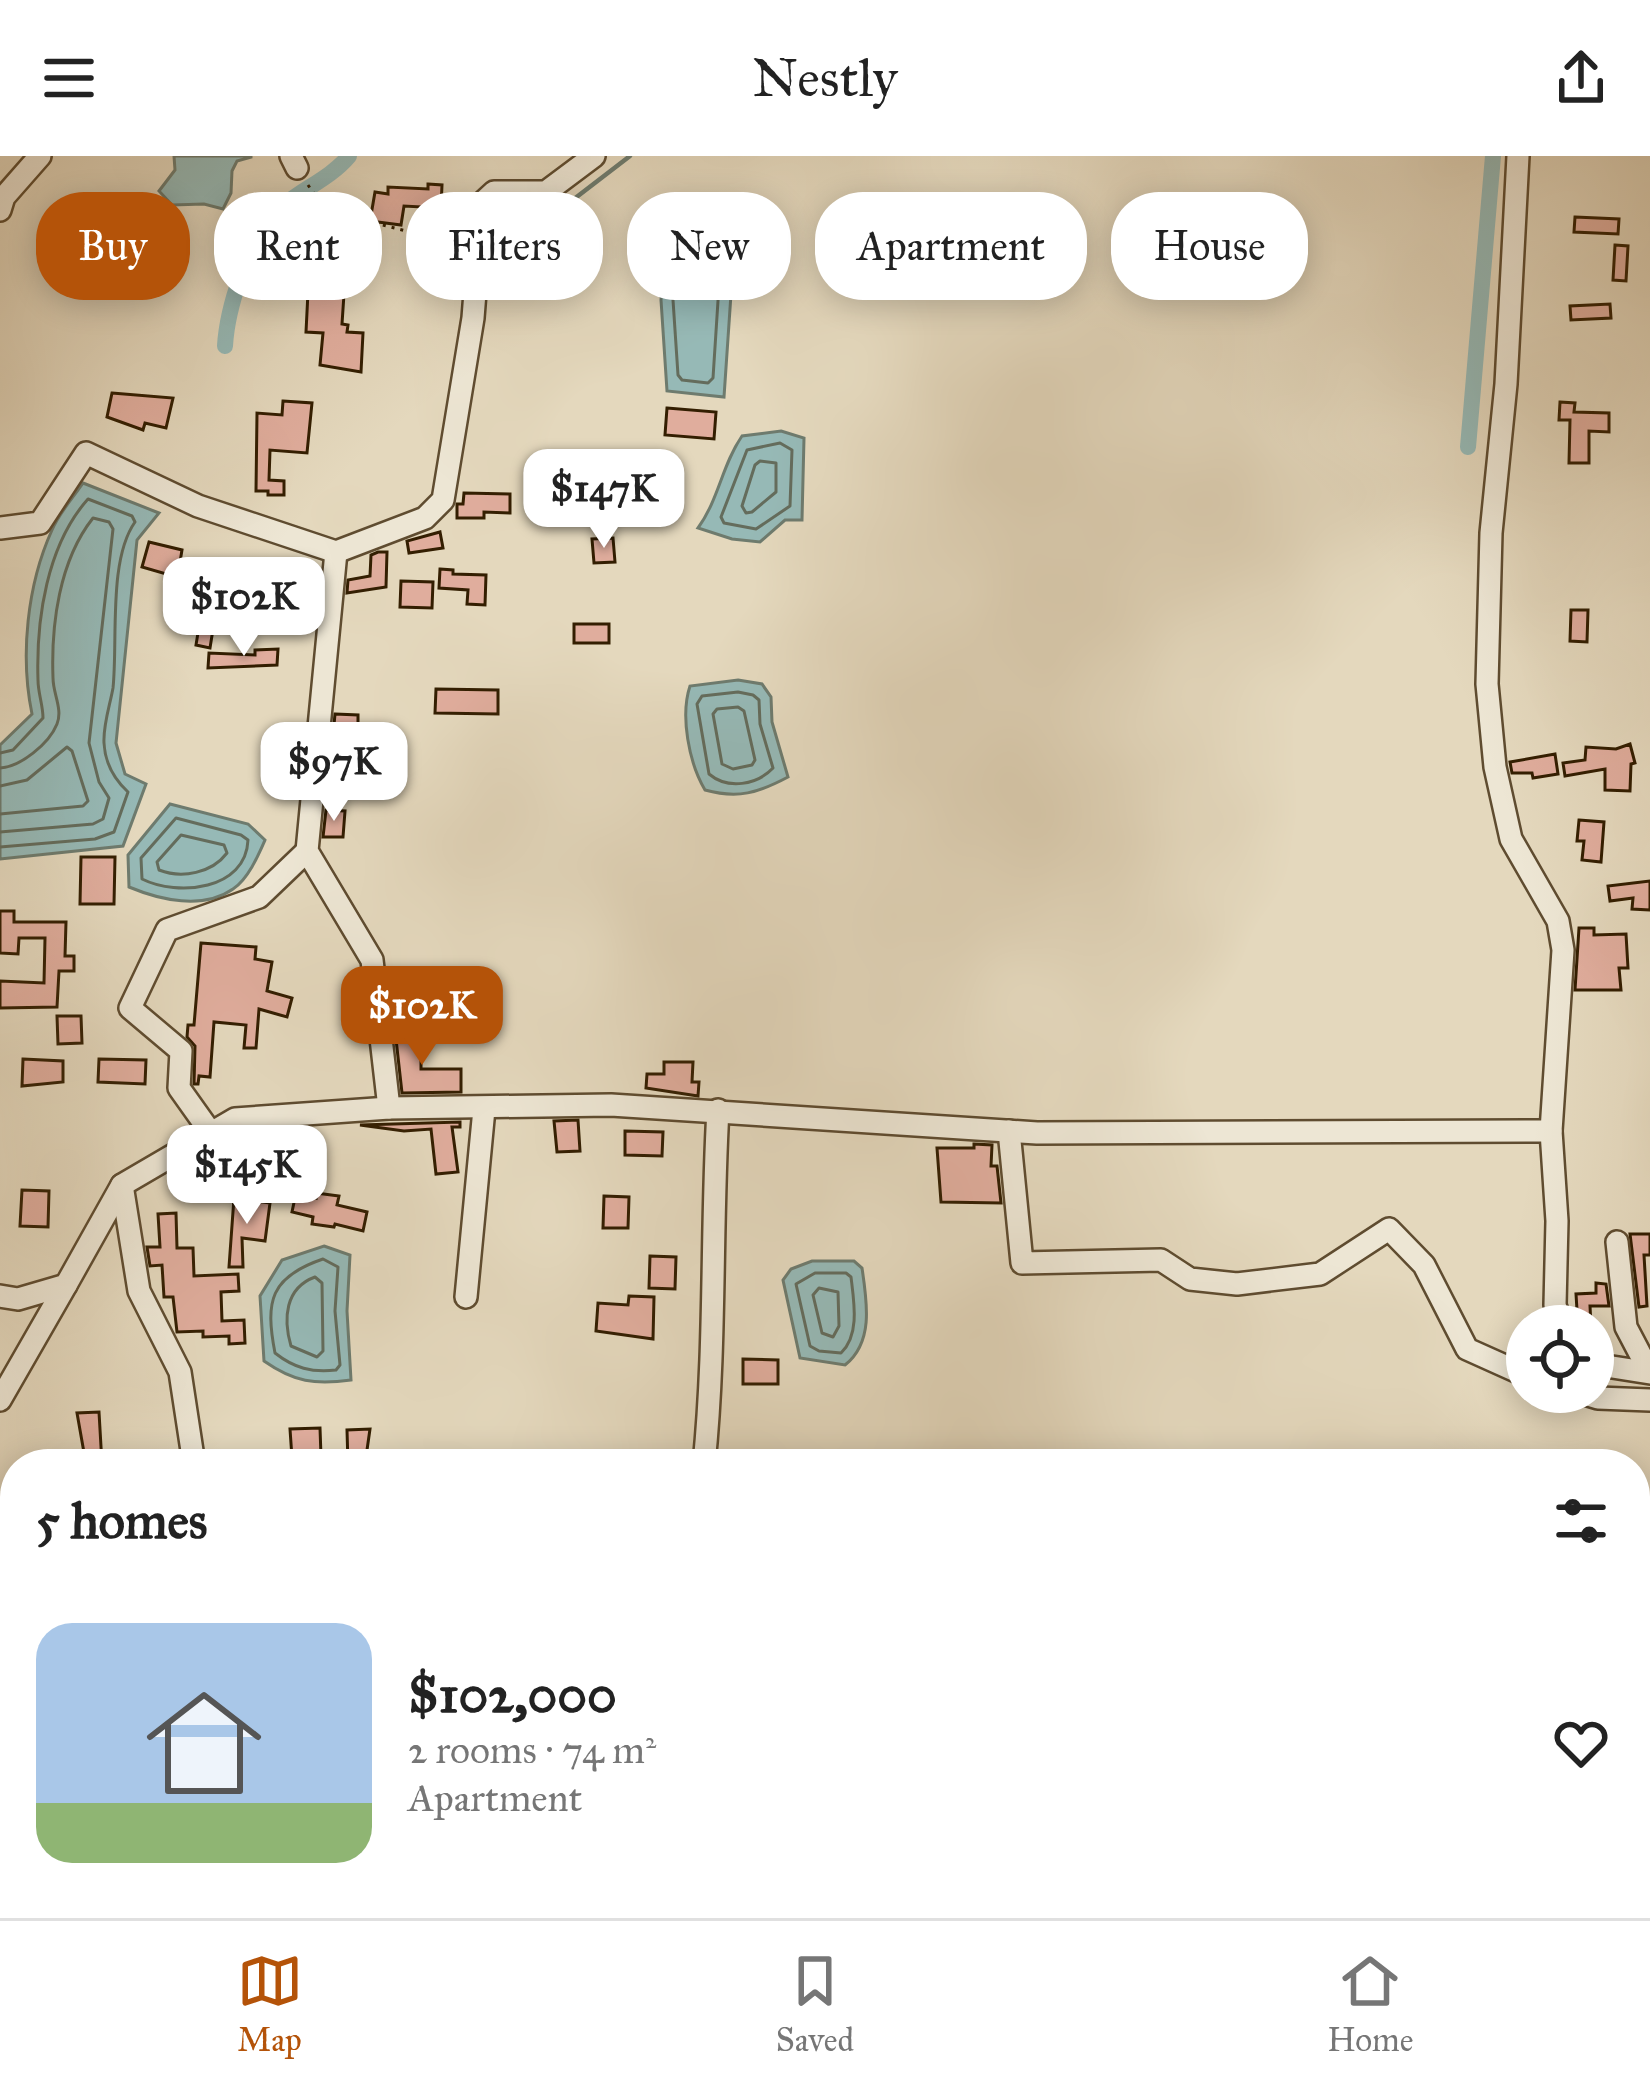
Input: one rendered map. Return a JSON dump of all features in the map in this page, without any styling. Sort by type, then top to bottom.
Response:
[{"type":"street","points":[[0,210],[4,196],[40,156]]},
{"type":"street","points":[[546,192],[594,156]]},
{"type":"street","points":[[1518,156],[1506,384],[1491,533],[1487,684],[1496,767],[1511,839],[1558,921],[1563,950],[1551,1131],[1557,1221],[1555,1305]]},
{"type":"street","points":[[0,528],[40,523],[86,453],[198,506],[336,553],[425,518],[443,500],[474,300]]},
{"type":"street","points":[[336,553],[307,851],[372,960],[389,1108]]},
{"type":"street","points":[[211,1133],[179,1088],[181,1051],[130,1008],[167,930],[259,897],[307,851]]},
{"type":"street","points":[[6,1390],[122,1185],[235,1119],[389,1108],[611,1105],[1010,1131],[1551,1131]]},
{"type":"street","points":[[466,1297],[484,1108]]},
{"type":"street","points":[[706,1449],[718,1110]]},
{"type":"street","points":[[1010,1131],[1022,1263],[1161,1260],[1190,1279],[1237,1284],[1320,1274],[1389,1229],[1424,1265],[1467,1349],[1506,1367]]},
{"type":"street","points":[[122,1185],[139,1291],[180,1372],[192,1449]]},
{"type":"street","points":[[1617,1242],[1626,1328],[1650,1372]]},
{"type":"street","points":[[0,1297],[18,1299],[66,1285]]},
{"type":"street","points":[[1614,1370],[1650,1372]]},
{"type":"street","points":[[1614,1399],[1650,1400]]},
{"type":"path","points":[[294,162],[325,210],[406,233]]},
{"type":"water","points":[[174,156],[251,156],[237,161],[231,192],[214,192],[214,207],[190,204],[190,192],[160,192],[175,170]]},
{"type":"water","points":[[661,300],[731,300],[724,397],[667,391]]},
{"type":"water","points":[[781,431],[804,438],[802,520],[785,520],[760,542],[698,528],[742,436]]},
{"type":"water","points":[[83,483],[159,513],[137,540],[116,743],[125,774],[146,784],[123,846],[0,859],[0,745],[32,714],[26,645],[37,574],[55,524]]},
{"type":"water","points":[[738,680],[762,684],[771,697],[772,722],[788,777],[748,793],[705,790],[688,739],[690,686]]},
{"type":"water","points":[[170,804],[248,824],[265,840],[248,873],[233,889],[195,901],[168,899],[129,887],[128,855]]},
{"type":"water","points":[[324,1246],[350,1255],[351,1380],[305,1380],[264,1361],[260,1296],[282,1260]]},
{"type":"water","points":[[812,1261],[854,1261],[862,1268],[864,1333],[845,1365],[800,1358],[783,1280],[791,1269]]},
{"type":"building","points":[[428,184],[442,185],[442,192],[406,192],[401,225],[382,223],[382,193],[388,194],[388,187],[428,189]]},
{"type":"building","points":[[1575,217],[1619,219],[1618,234],[1574,232]]},
{"type":"building","points":[[1615,245],[1628,246],[1626,281],[1613,280]]},
{"type":"building","points":[[308,300],[344,300],[342,324],[348,325],[347,332],[363,333],[361,372],[320,365],[323,333],[306,332]]},
{"type":"building","points":[[1610,304],[1611,318],[1571,320],[1570,306]]},
{"type":"building","points":[[112,393],[173,398],[166,428],[145,423],[143,430],[107,417]]},
{"type":"building","points":[[283,401],[312,403],[307,453],[270,450],[269,480],[284,481],[284,495],[268,495],[268,491],[256,491],[257,413],[282,415]]},
{"type":"building","points":[[1560,402],[1575,403],[1574,412],[1609,413],[1609,432],[1589,431],[1589,463],[1569,463],[1570,420],[1559,420]]},
{"type":"building","points":[[667,408],[716,412],[714,439],[665,435]]},
{"type":"building","points":[[464,493],[510,494],[510,513],[457,518],[457,504],[463,504]]},
{"type":"building","points":[[440,532],[443,548],[409,553],[407,541]]},
{"type":"building","points":[[613,538],[615,562],[594,563],[592,539]]},
{"type":"building","points":[[149,542],[182,550],[180,562],[213,564],[212,570],[225,570],[219,624],[214,623],[210,648],[196,645],[204,596],[168,590],[170,575],[142,567]]},
{"type":"building","points":[[387,552],[386,587],[347,593],[348,580],[370,576],[371,555]]},
{"type":"building","points":[[440,569],[486,575],[485,605],[467,604],[468,590],[439,588]]},
{"type":"building","points":[[401,581],[433,582],[432,608],[400,607]]},
{"type":"building","points":[[1571,610],[1588,610],[1587,642],[1570,641]]},
{"type":"building","points":[[574,624],[609,624],[609,643],[574,643]]},
{"type":"building","points":[[278,649],[277,665],[208,668],[209,653],[255,655],[255,650]]},
{"type":"building","points":[[436,689],[498,690],[498,714],[435,713]]},
{"type":"building","points":[[335,714],[358,715],[358,735],[333,735]]},
{"type":"building","points":[[1630,744],[1635,763],[1631,764],[1630,791],[1605,790],[1605,769],[1565,776],[1563,763],[1585,760],[1586,747],[1616,749]]},
{"type":"building","points":[[1555,754],[1558,774],[1533,778],[1532,773],[1512,773],[1510,762]]},
{"type":"building","points":[[331,761],[333,765],[388,766],[388,784],[329,782]]},
{"type":"building","points":[[326,810],[345,811],[343,837],[323,837]]},
{"type":"building","points":[[1579,820],[1604,822],[1601,862],[1582,860]]},
{"type":"building","points":[[81,857],[115,857],[114,904],[80,904]]},
{"type":"building","points":[[1650,881],[1650,910],[1632,909],[1633,898],[1610,901],[1608,886]]},
{"type":"building","points":[[0,911],[14,911],[14,922],[66,922],[65,956],[74,956],[74,971],[59,971],[57,1007],[0,1008],[0,981],[44,983],[45,938],[19,938],[18,954],[0,953]]},
{"type":"building","points":[[1579,928],[1594,928],[1594,935],[1626,934],[1628,968],[1619,968],[1621,990],[1575,990]]},
{"type":"building","points":[[201,943],[256,947],[255,959],[272,962],[267,991],[292,998],[287,1017],[259,1009],[256,1048],[244,1048],[246,1025],[214,1022],[210,1077],[199,1076],[194,1084],[195,1046],[187,1037],[188,1025],[194,1025]]},
{"type":"building","points":[[57,1016],[81,1016],[82,1043],[58,1044]]},
{"type":"building","points":[[395,1030],[421,1030],[421,1069],[461,1069],[461,1092],[402,1093]]},
{"type":"building","points":[[23,1059],[63,1061],[63,1082],[22,1086]]},
{"type":"building","points":[[99,1059],[146,1060],[145,1084],[98,1082]]},
{"type":"building","points":[[664,1062],[693,1062],[692,1082],[699,1082],[698,1096],[646,1088],[647,1074],[664,1074]]},
{"type":"building","points":[[578,1120],[580,1151],[557,1152],[554,1121]]},
{"type":"building","points":[[460,1122],[460,1127],[452,1127],[458,1172],[436,1174],[431,1129],[360,1125]]},
{"type":"building","points":[[625,1131],[663,1132],[662,1156],[625,1155]]},
{"type":"building","points":[[299,1133],[318,1135],[315,1165],[295,1163]]},
{"type":"building","points":[[244,1142],[245,1164],[220,1166],[221,1190],[202,1190],[200,1157],[215,1156],[215,1148],[224,1143]]},
{"type":"building","points":[[974,1144],[992,1145],[991,1166],[997,1166],[1001,1203],[941,1202],[937,1148],[974,1148]]},
{"type":"building","points":[[22,1190],[49,1191],[48,1227],[20,1226]]},
{"type":"building","points":[[296,1193],[339,1196],[337,1205],[367,1212],[363,1231],[312,1224],[313,1217],[292,1212]]},
{"type":"building","points":[[604,1196],[629,1197],[628,1228],[603,1228]]},
{"type":"building","points":[[234,1198],[270,1203],[265,1241],[242,1238],[243,1267],[229,1267]]},
{"type":"building","points":[[176,1213],[177,1248],[193,1248],[194,1276],[238,1274],[239,1291],[221,1292],[222,1321],[244,1320],[245,1343],[229,1344],[229,1336],[203,1337],[203,1331],[177,1332],[173,1297],[164,1297],[162,1265],[150,1266],[147,1247],[160,1247],[158,1214]]},
{"type":"building","points":[[1630,1234],[1650,1234],[1650,1255],[1644,1255],[1647,1306],[1639,1307]]},
{"type":"building","points":[[650,1256],[676,1257],[675,1289],[649,1288]]},
{"type":"building","points":[[1596,1283],[1606,1284],[1609,1305],[1577,1305],[1576,1294],[1596,1293]]},
{"type":"building","points":[[629,1296],[654,1297],[653,1339],[596,1331],[598,1303],[628,1305]]},
{"type":"building","points":[[743,1359],[778,1360],[778,1384],[743,1384]]},
{"type":"building","points":[[99,1412],[101,1449],[83,1449],[77,1413]]},
{"type":"building","points":[[320,1428],[321,1449],[291,1449],[290,1429]]},
{"type":"building","points":[[370,1429],[367,1449],[348,1449],[347,1430]]},
{"type":"waterway","points":[[225,346],[240,277],[265,226],[283,206],[349,156]]},
{"type":"waterway","points":[[583,192],[630,156]]},
{"type":"waterway","points":[[1468,447],[1493,156]]}]
